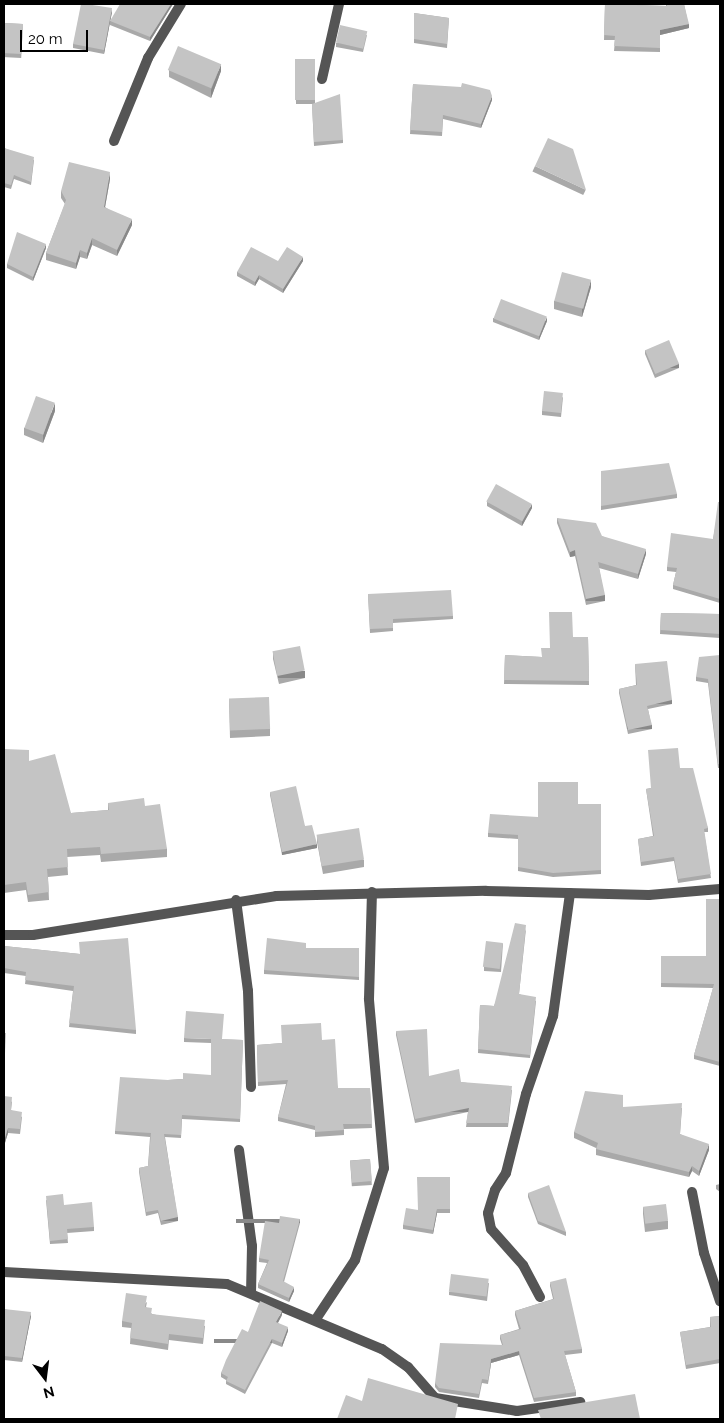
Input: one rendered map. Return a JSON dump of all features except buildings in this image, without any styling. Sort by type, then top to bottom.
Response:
[{"type":"street","points":[[114,141],[148,58],[181,4]]},
{"type":"street","points":[[322,79],[339,4]]},
{"type":"street","points":[[4,935],[40,934],[236,900],[372,892],[649,895],[720,889]]},
{"type":"street","points":[[316,1318],[355,1260],[384,1168],[369,999],[372,892]]},
{"type":"street","points":[[540,1297],[523,1265],[491,1229],[488,1213],[495,1190],[506,1173],[526,1094],[554,1016],[570,893]]},
{"type":"street","points":[[236,900],[248,991],[251,1086]]},
{"type":"street","points":[[239,1150],[252,1246],[251,1293]]},
{"type":"street","points":[[692,1192],[704,1253],[720,1302]]},
{"type":"street","points":[[4,1272],[149,1283],[214,1283],[251,1293],[316,1318],[382,1349],[408,1367],[435,1398],[517,1411],[580,1402]]}]
